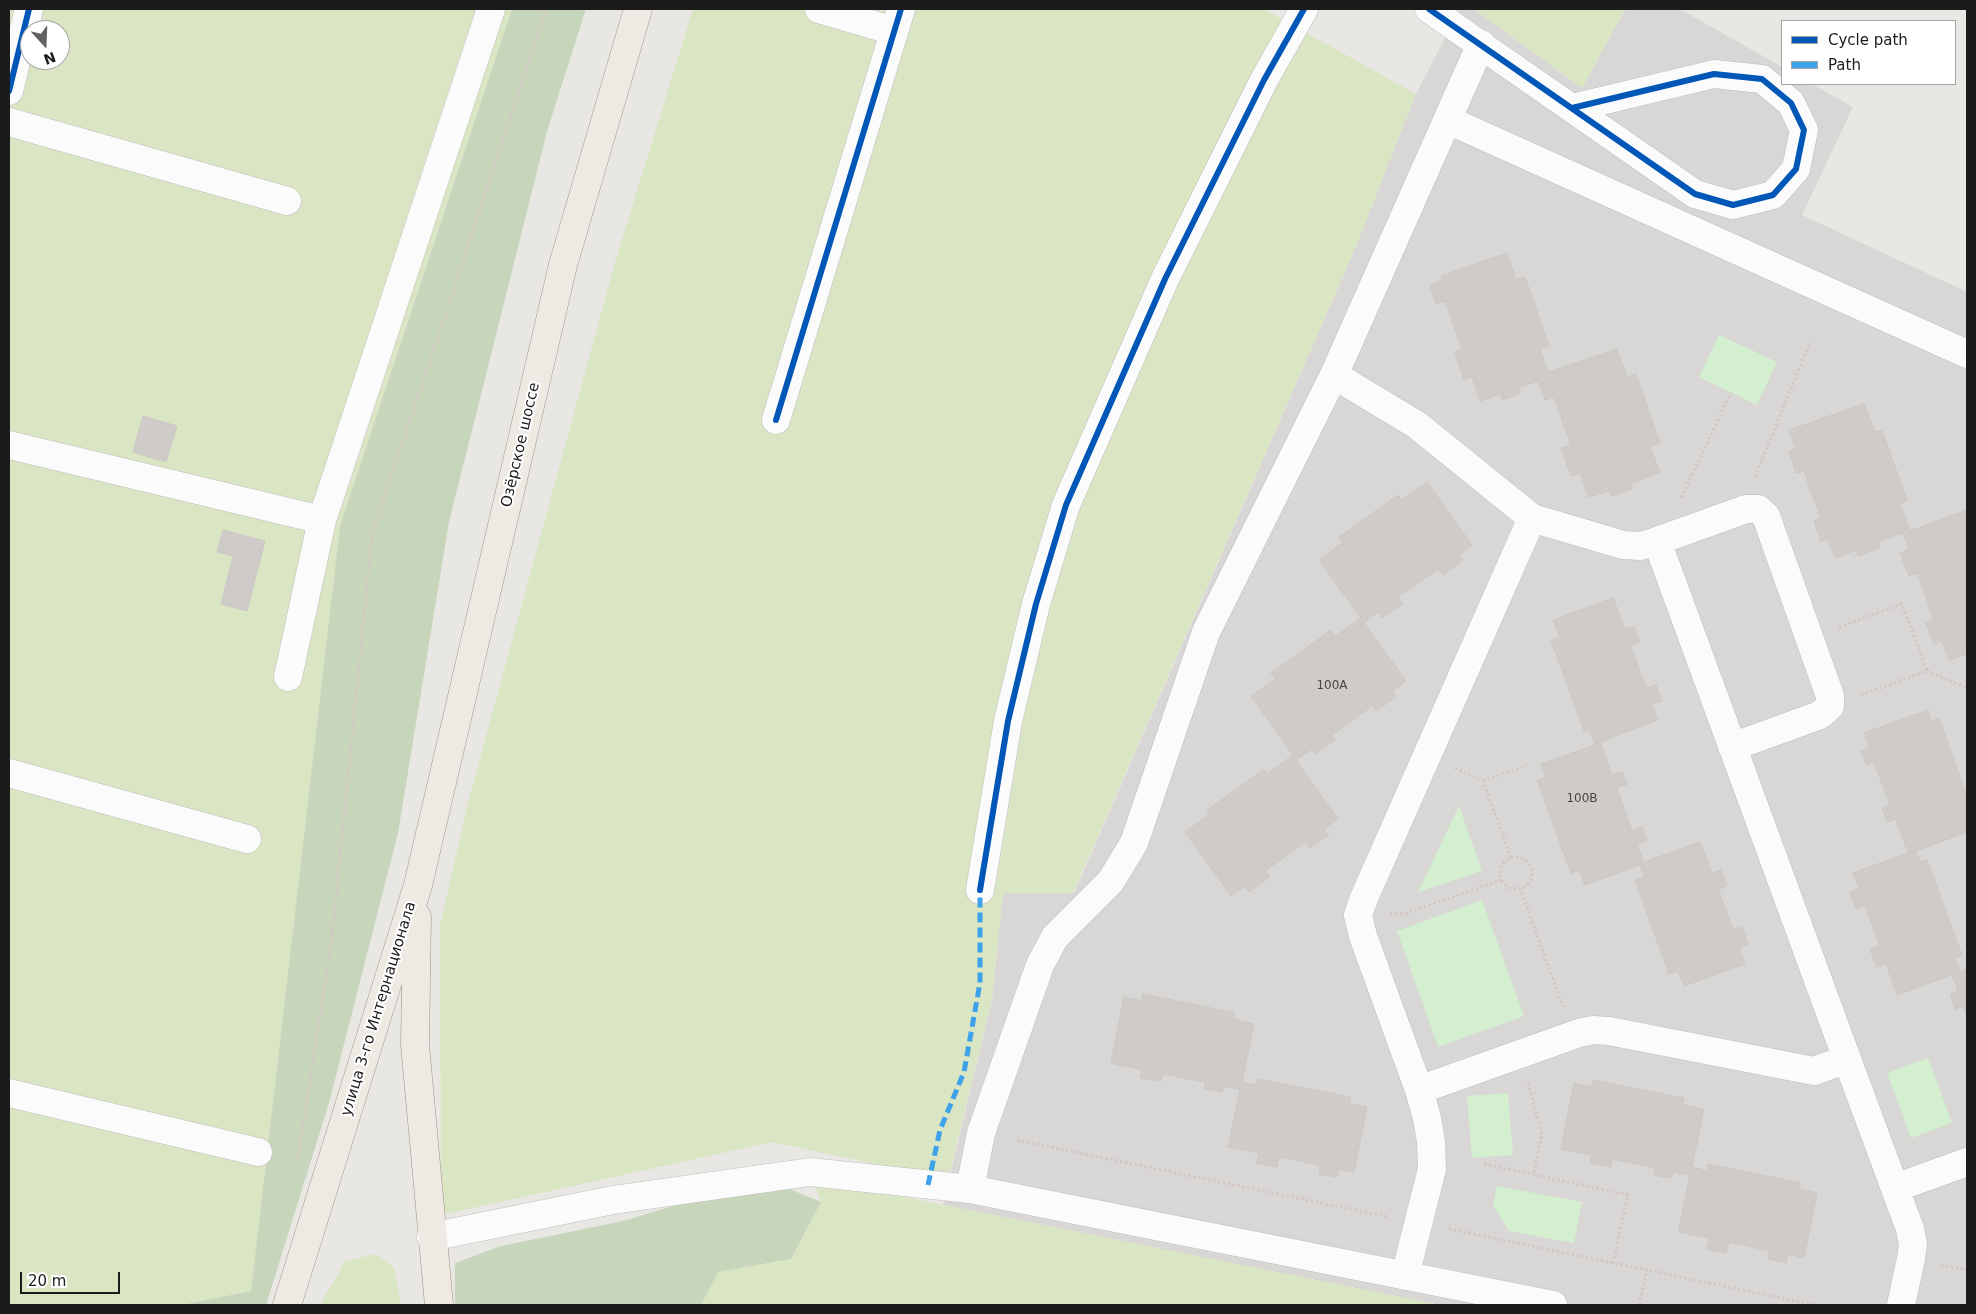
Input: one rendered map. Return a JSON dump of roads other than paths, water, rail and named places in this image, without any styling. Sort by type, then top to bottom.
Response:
[{"type":"main road","name":"Озёрское шоссе","points":[[418,886],[563,265],[638,9]]},
{"type":"main road","name":"улица 3-го Интернационала","points":[[418,886],[415,1045],[431,1237],[439,1305]]},
{"type":"main road","name":"улица 3-го Интернационала","points":[[287,1305],[418,886]]},
{"type":"street","points":[[9,91],[29,9]]},
{"type":"street","points":[[288,677],[322,520],[492,9]]},
{"type":"street","points":[[776,420],[898,20],[819,9]]},
{"type":"street","points":[[980,890],[1008,720],[1036,604],[1066,505],[1165,279],[1264,80],[1304,9]]},
{"type":"street","points":[[1429,9],[1695,194],[1733,205],[1773,195],[1796,169],[1804,130],[1791,103],[1762,79],[1714,74],[1572,108]]},
{"type":"street","points":[[970,1189],[981,1133],[1040,965],[1055,937],[1111,881],[1134,843],[1206,632],[1334,376],[1481,44]]},
{"type":"street","points":[[1448,120],[1967,354]]},
{"type":"street","points":[[9,122],[287,201]]},
{"type":"street","points":[[1334,376],[1417,424],[1532,518],[1623,545],[1640,546],[1746,509],[1758,509],[1766,516],[1830,696],[1830,706],[1820,715],[1732,747]]},
{"type":"street","points":[[9,445],[322,520]]},
{"type":"street","points":[[1405,1276],[1432,1169],[1427,1118],[1419,1090],[1363,936],[1358,915],[1532,518]]},
{"type":"street","points":[[1656,541],[1848,1059],[1895,1188],[1913,1244],[1901,1305]]},
{"type":"street","points":[[9,772],[247,839]]},
{"type":"street","points":[[1419,1090],[1573,1035],[1593,1030],[1609,1031],[1814,1071],[1848,1059]]},
{"type":"street","points":[[9,1093],[258,1152]]},
{"type":"street","points":[[1895,1188],[1967,1162]]},
{"type":"street","points":[[431,1237],[613,1200],[810,1172],[970,1189],[1553,1305]]}]
